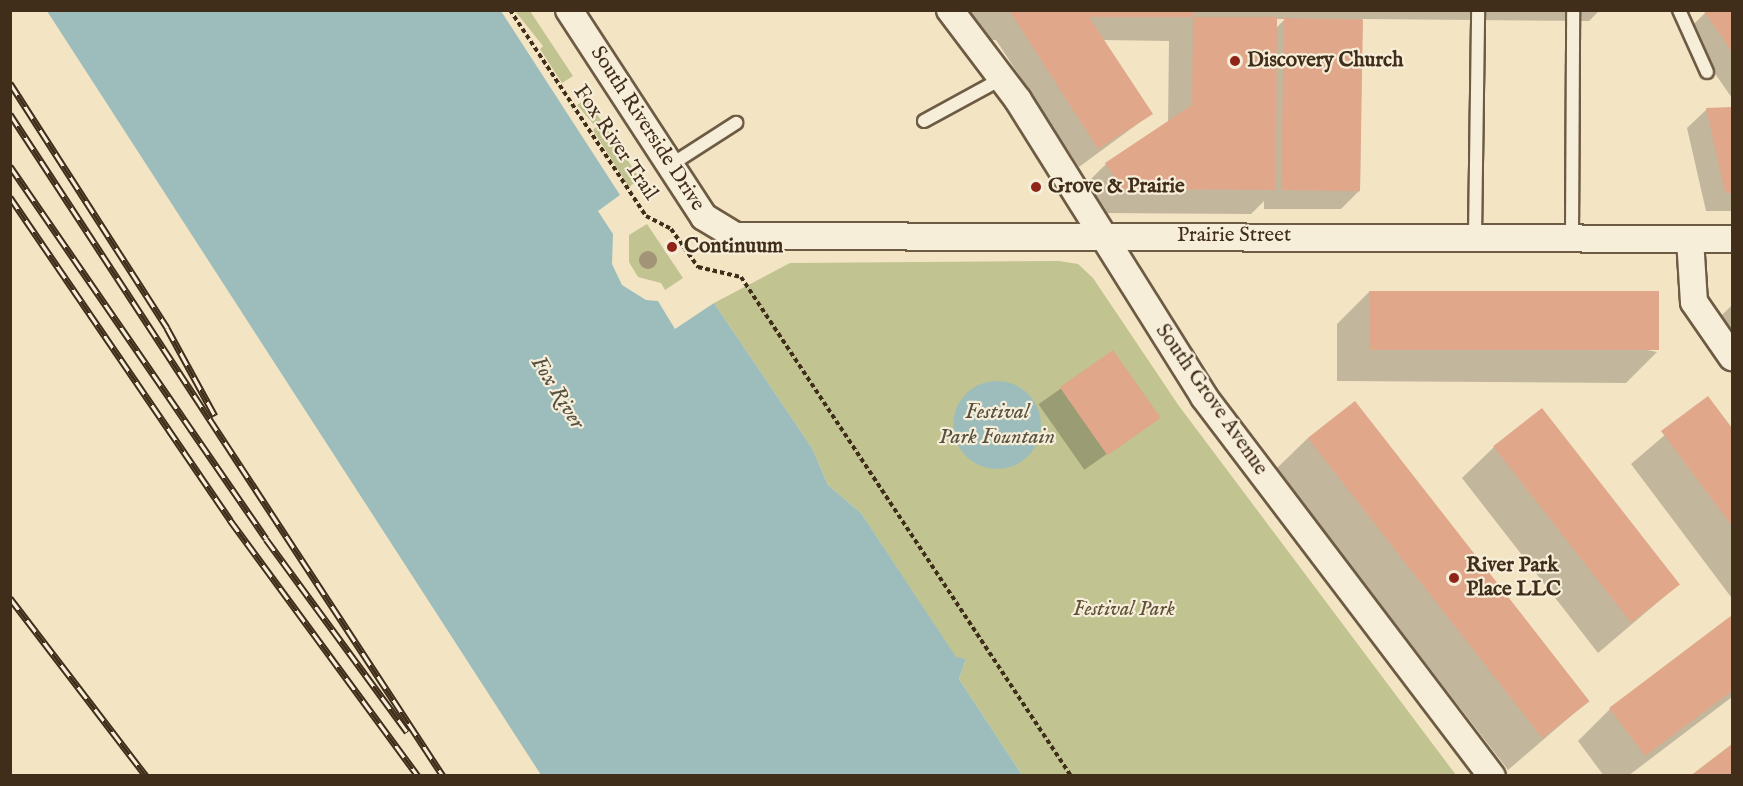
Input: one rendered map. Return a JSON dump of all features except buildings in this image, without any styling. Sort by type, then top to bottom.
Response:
[{"type":"street","name":"South Grove Avenue","points":[[950,10],[1001,79],[1204,396],[1492,776]]},
{"type":"street","name":"South Riverside Drive","points":[[575,13],[669,166],[704,217],[736,236]]},
{"type":"street","name":"Prairie Street","points":[[736,236],[1475,236],[1732,239]]},
{"type":"street","points":[[1689,239],[1695,303],[1732,357]]},
{"type":"lane","points":[[1572,237],[1573,10]]},
{"type":"lane","points":[[1679,10],[1707,72]]},
{"type":"lane","points":[[1475,236],[1478,12]]},
{"type":"lane","points":[[924,121],[1001,79]]},
{"type":"lane","points":[[669,166],[736,123]]},
{"type":"path","name":"Fox River Trail","points":[[510,10],[646,216],[671,230],[698,267],[736,274],[746,283],[1071,776]]},
{"type":"green space","points":[[515,11],[530,11],[573,76],[562,83],[540,49],[543,46]]},
{"type":"green space","points":[[587,99],[640,179],[629,187],[593,130],[596,127],[577,105]]},
{"type":"green space","points":[[647,224],[683,278],[665,290],[661,283],[638,277],[629,262],[629,235]]},
{"type":"green space","name":"Festival Park","points":[[1059,261],[1078,264],[1093,278],[1179,406],[1456,775],[1022,775],[959,679],[966,659],[956,658],[861,513],[828,485],[812,448],[714,303],[790,263]]},
{"type":"water","name":"Fox River","points":[[47,11],[501,11],[620,195],[598,211],[613,234],[612,264],[622,285],[646,300],[658,301],[675,329],[714,303],[812,448],[828,485],[861,513],[956,657],[966,659],[959,679],[1022,775],[541,775]]},
{"type":"water","name":"Festival Park Fountain","points":[[997,381],[1014,384],[1028,394],[1038,408],[1041,425],[1038,442],[1028,456],[1014,466],[997,469],[980,466],[966,456],[956,442],[953,425],[956,408],[966,394],[980,384]]},
{"type":"railway","points":[[10,83],[167,328],[215,416]]},
{"type":"railway","points":[[10,114],[443,776]]},
{"type":"railway","points":[[10,166],[266,539],[407,732]]},
{"type":"railway","points":[[10,197],[230,520],[418,776]]},
{"type":"railway","points":[[10,598],[146,776]]},
{"type":"place","name":"Discovery Church","points":[[1235,61]]},
{"type":"place","name":"Grove & Prairie","points":[[1036,187]]},
{"type":"place","name":"Continuum","points":[[672,247]]},
{"type":"place","name":"River Park Place LLC","points":[[1454,578]]}]
